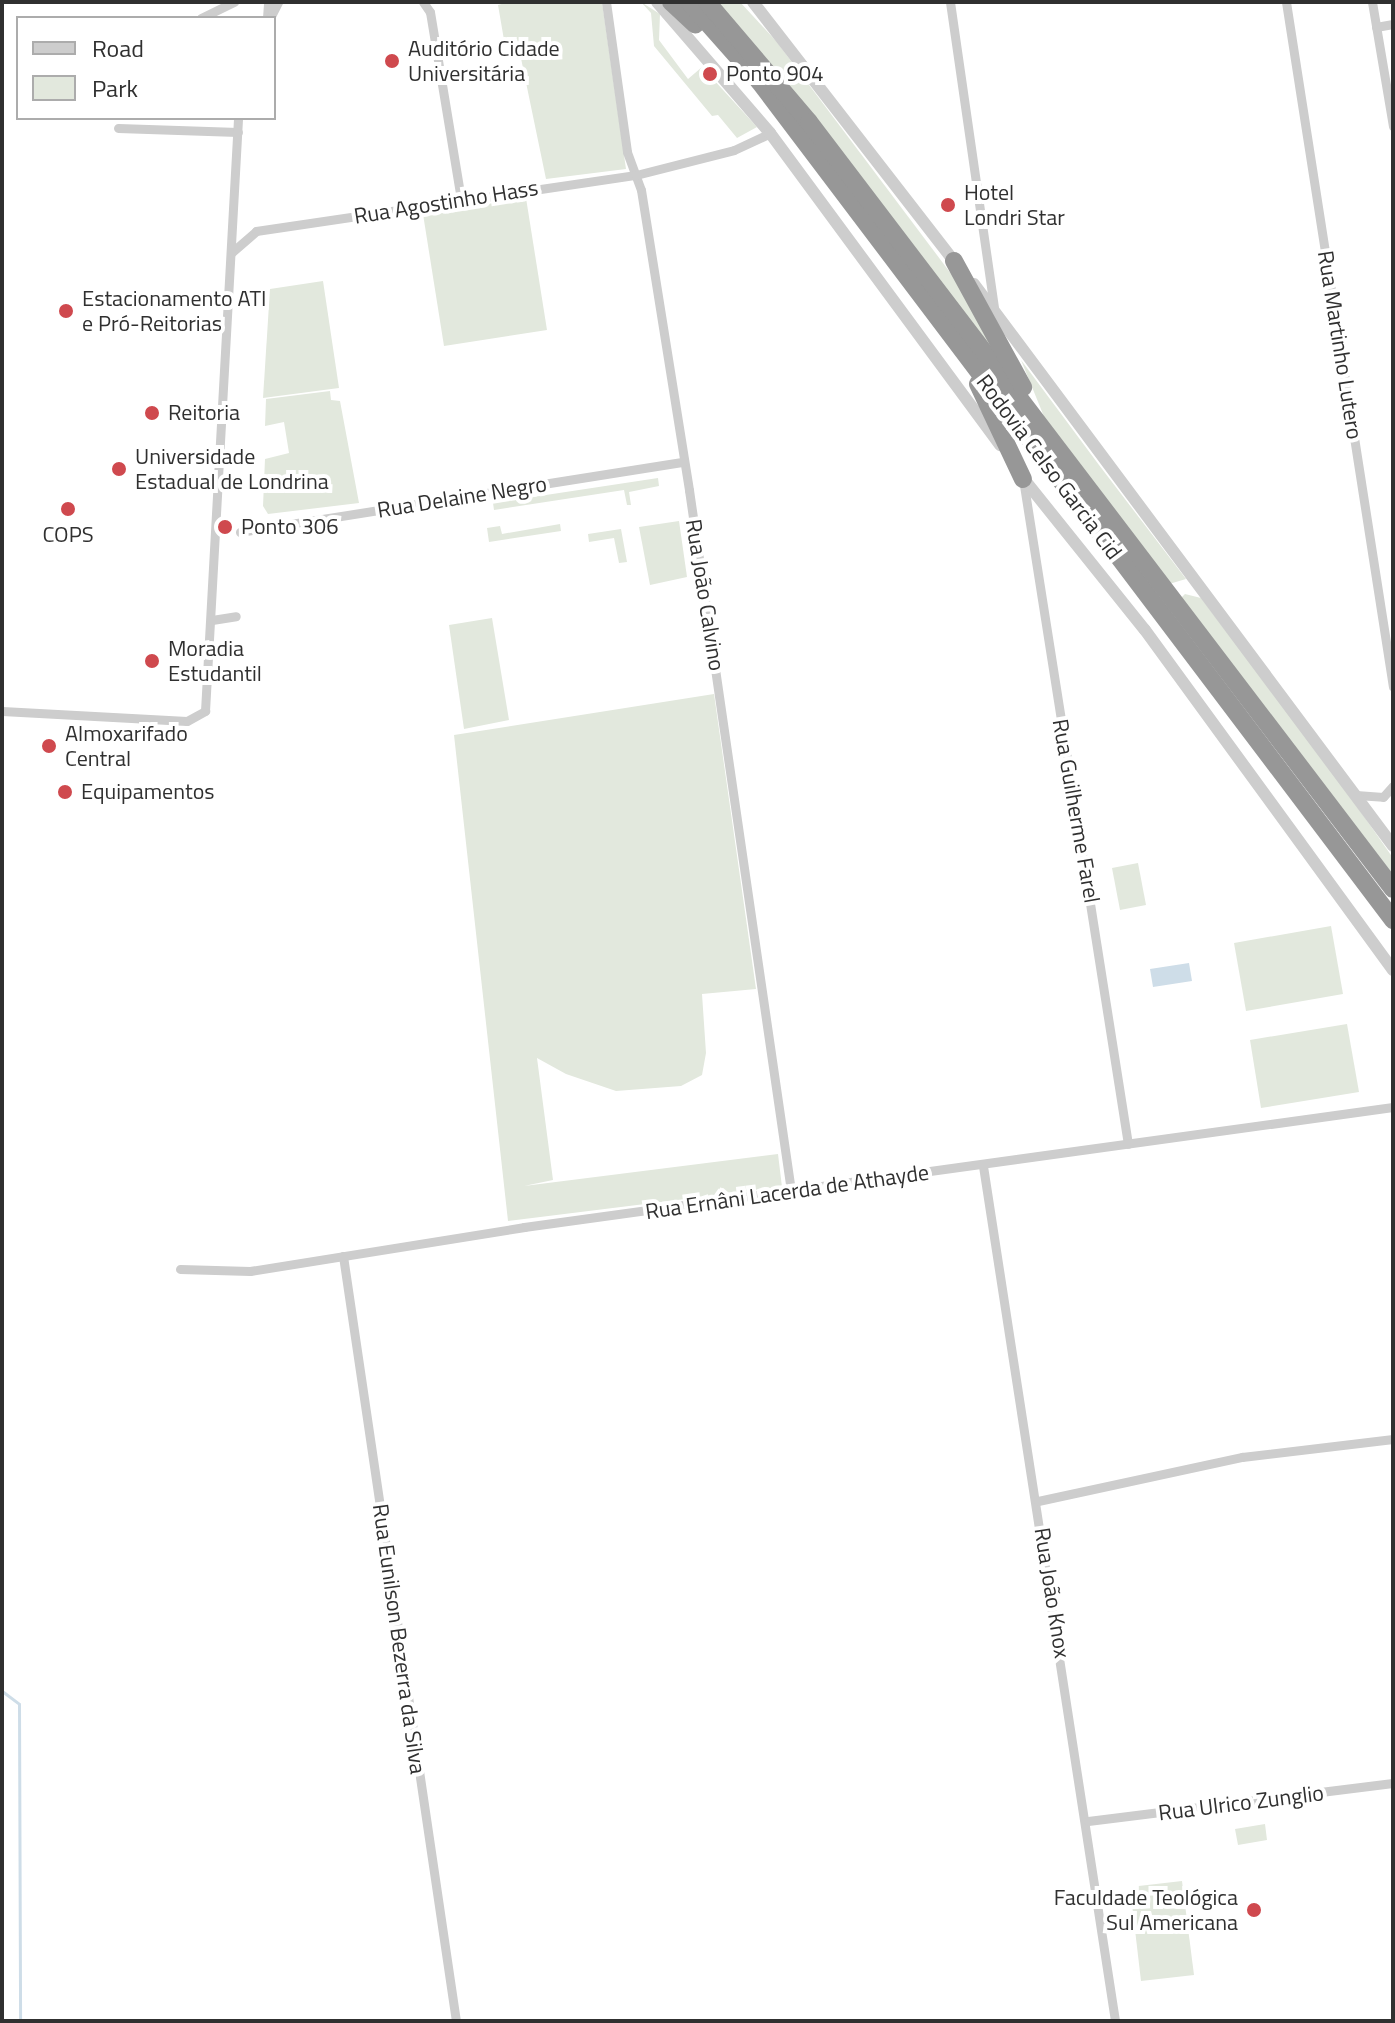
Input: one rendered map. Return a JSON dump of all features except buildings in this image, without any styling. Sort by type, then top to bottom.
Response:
[{"type":"highway","points":[[671,2],[759,81]]},
{"type":"highway","name":"Rodovia Celso Garcia Cid","points":[[689,2],[759,81],[1393,920]]},
{"type":"highway","name":"Rodovia Celso Garcia Cid","points":[[707,2],[809,122],[1393,889]]},
{"type":"highway","points":[[954,261],[1039,422]]},
{"type":"highway","points":[[961,349],[1023,479]]},
{"type":"street","points":[[205,16],[234,2]]},
{"type":"street","points":[[423,2],[430,12],[461,199]]},
{"type":"street","name":"Rua João Calvino","points":[[606,2],[627,152],[636,175],[684,462],[791,1191]]},
{"type":"street","name":"Rodovia Celso Garcia Cid","points":[[657,2],[770,133],[1023,479],[1145,630],[1393,970]]},
{"type":"street","points":[[753,2],[994,308],[1393,846]]},
{"type":"street","points":[[950,2],[994,308]]},
{"type":"street","name":"Rua Martinho Lutero","points":[[1286,2],[1390,636],[1393,687]]},
{"type":"street","points":[[1372,2],[1393,126]]},
{"type":"street","points":[[1376,27],[1393,24]]},
{"type":"street","points":[[2,711],[195,719],[205,711],[238,120]]},
{"type":"street","points":[[118,128],[238,132]]},
{"type":"street","name":"Rua Agostinho Hass","points":[[231,253],[256,231],[636,175],[734,150],[770,133]]},
{"type":"street","name":"Rua Delaine Negro","points":[[240,532],[684,462]]},
{"type":"street","name":"Rua Guilherme Farel","points":[[1023,479],[1128,1144]]},
{"type":"street","points":[[212,620],[236,616]]},
{"type":"street","points":[[1356,795],[1383,797],[1393,786]]},
{"type":"street","name":"Rua Ernâni Lacerda de Athayde","points":[[180,1269],[250,1271],[1393,1107]]},
{"type":"street","name":"Rua João Knox","points":[[983,1166],[1088,1821],[1115,2021]]},
{"type":"street","name":"Rua Eunilson Bezerra da Silva","points":[[343,1256],[456,2021]]},
{"type":"street","points":[[1038,1501],[1242,1457],[1393,1439]]},
{"type":"street","name":"Rua Ulrico Zunglio","points":[[1088,1821],[1393,1783]]},
{"type":"green space","points":[[509,2],[602,2],[626,169],[546,179],[517,39],[504,40],[498,5]]},
{"type":"green space","points":[[641,2],[660,14],[659,40],[688,79],[702,67],[757,127],[737,138],[718,115],[712,116],[654,46],[651,13]]},
{"type":"green space","points":[[718,2],[740,2],[776,41],[967,295],[1016,379]]},
{"type":"green space","points":[[526,198],[547,330],[444,346],[423,214]]},
{"type":"green space","points":[[323,281],[339,388],[263,398],[270,289]]},
{"type":"green space","points":[[1021,360],[1186,579],[1169,584],[1045,419]]},
{"type":"green space","points":[[330,391],[331,400],[340,401],[359,503],[268,514],[263,506],[265,459],[289,453],[284,422],[265,426],[266,399]]},
{"type":"green space","points":[[658,478],[659,486],[629,492],[631,505],[627,505],[624,490],[494,510],[493,503]]},
{"type":"green space","points":[[679,521],[687,577],[650,585],[639,527]]},
{"type":"green space","points":[[560,524],[561,531],[489,542],[487,528],[500,526],[502,534]]},
{"type":"green space","points":[[621,529],[627,562],[619,563],[614,538],[589,542],[588,534]]},
{"type":"green space","points":[[1185,594],[1201,598],[1340,782],[1393,858],[1393,884],[1181,598]]},
{"type":"green space","points":[[492,618],[509,720],[464,729],[449,625]]},
{"type":"green space","points":[[714,694],[756,989],[702,994],[706,1053],[702,1075],[681,1086],[616,1091],[566,1074],[537,1058],[553,1180],[524,1186],[778,1154],[782,1187],[508,1221],[454,735]]},
{"type":"green space","points":[[1138,863],[1146,905],[1120,910],[1112,868]]},
{"type":"green space","points":[[1331,926],[1343,994],[1246,1011],[1234,943]]},
{"type":"green space","points":[[1347,1024],[1359,1092],[1261,1108],[1250,1040]]},
{"type":"green space","points":[[1265,1824],[1267,1840],[1238,1845],[1235,1829]]},
{"type":"green space","points":[[1182,1881],[1194,1975],[1141,1981],[1130,1887]]},
{"type":"shaded area","points":[[1189,963],[1192,981],[1153,987],[1150,969]]},
{"type":"waterway","points":[[2,1691],[19,1704],[20,2021]]},
{"type":"place","name":"Auditório Cidade Universitária","points":[[392,61]]},
{"type":"place","name":"Ponto 904","points":[[710,74]]},
{"type":"place","name":"Hotel Londri Star","points":[[948,205]]},
{"type":"place","name":"Estacionamento ATI e Pró-Reitorias","points":[[66,311]]},
{"type":"place","name":"Reitoria","points":[[152,413]]},
{"type":"place","name":"Universidade Estadual de Londrina","points":[[119,469]]},
{"type":"place","name":"COPS","points":[[68,509]]},
{"type":"place","name":"Ponto 306","points":[[225,527]]},
{"type":"place","name":"Moradia Estudantil","points":[[152,661]]},
{"type":"place","name":"Almoxarifado Central","points":[[49,746]]},
{"type":"place","name":"Equipamentos","points":[[65,792]]},
{"type":"place","name":"Faculdade Teológica Sul Americana","points":[[1254,1910]]}]
